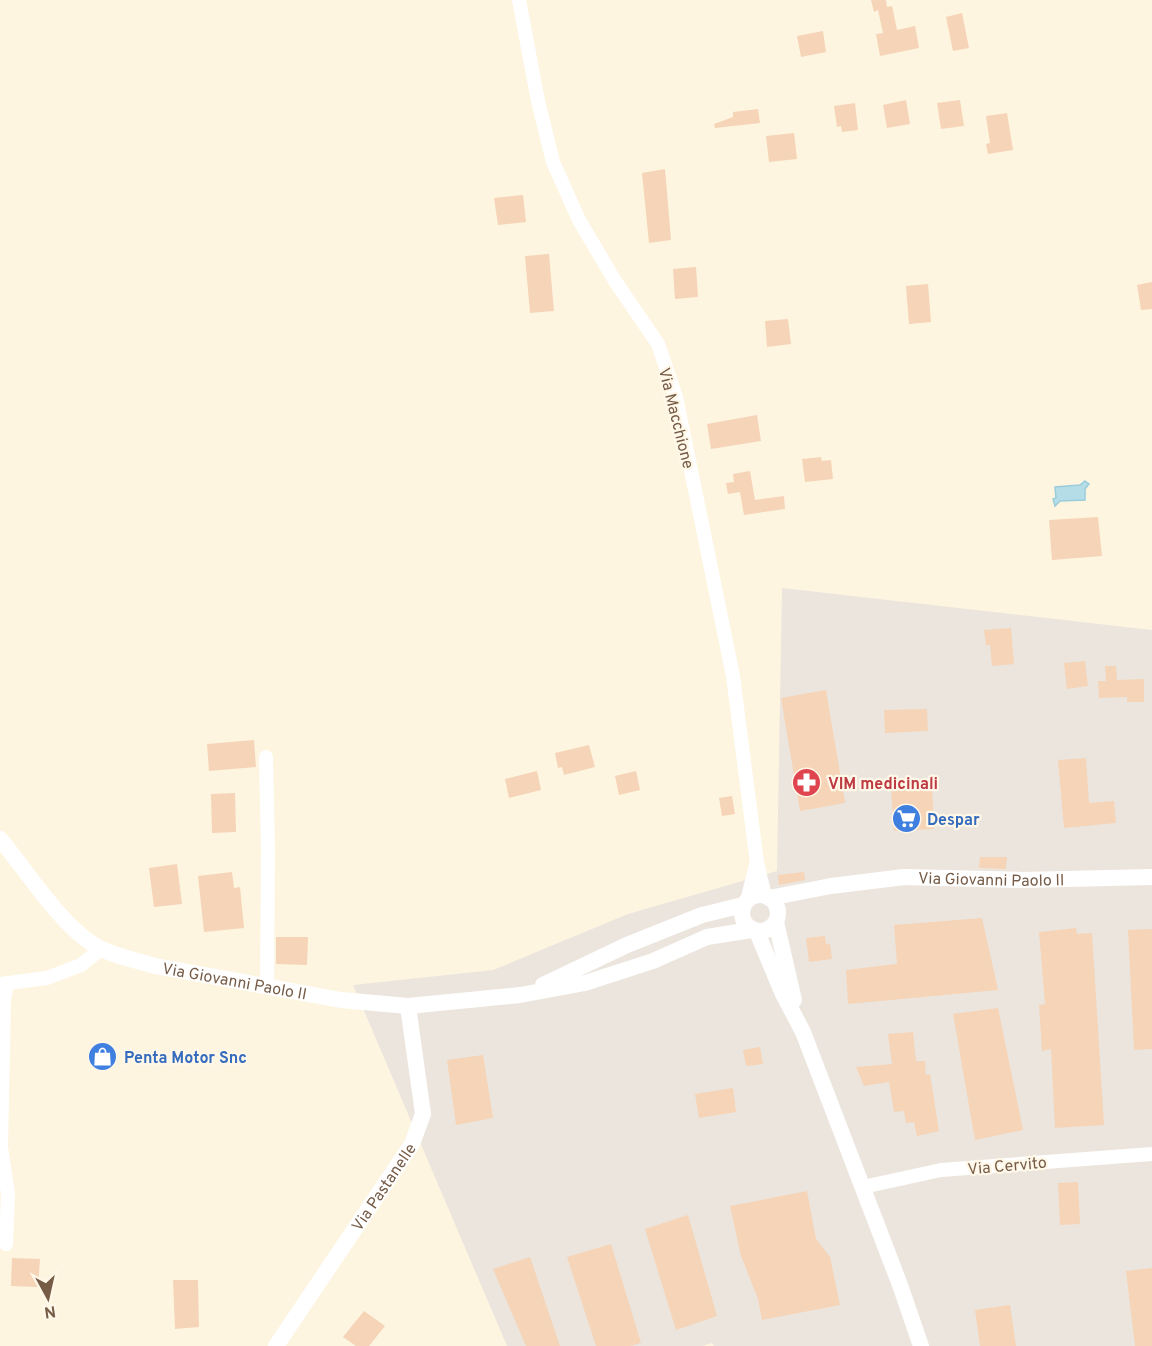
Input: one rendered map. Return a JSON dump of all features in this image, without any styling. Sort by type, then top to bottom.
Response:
[{"type":"street","name":"Via Macchione","points":[[519,0],[538,101],[553,162],[579,220],[615,281],[658,344],[676,397],[733,676],[757,863],[767,897]]},
{"type":"street","points":[[266,757],[267,987]]},
{"type":"street","name":"Via Giovanni Paolo II","points":[[0,838],[73,928],[95,945],[126,958],[155,966],[341,1000],[408,1006],[520,995],[585,983],[653,961],[707,937],[754,931]]},
{"type":"street","name":"Via Macchione","points":[[745,903],[757,863]]},
{"type":"street","name":"Via Giovanni Paolo II","points":[[831,886],[904,877],[1023,880],[1152,877]]},
{"type":"street","points":[[831,886],[767,897],[755,896],[745,903],[743,922],[754,931],[803,1032],[921,1346]]},
{"type":"street","points":[[754,931],[768,930],[797,901],[831,886]]},
{"type":"street","points":[[767,897],[776,905],[777,919],[803,1032]]},
{"type":"street","name":"Via Giovanni Paolo II","points":[[520,995],[627,945],[702,915],[745,903]]},
{"type":"street","points":[[6,1244],[9,1194],[1,1147],[4,984],[47,978],[81,965],[102,948]]},
{"type":"street","name":"Via Pastanelle","points":[[276,1346],[412,1144],[423,1114],[408,1006]]},
{"type":"street","name":"Via Cervito","points":[[863,1187],[941,1170],[1152,1154]]},
{"type":"shaded area","points":[[782,588],[1152,630],[1152,1346],[714,1346],[712,1343],[703,1346],[507,1346],[353,985],[493,970],[628,914],[777,871]]},
{"type":"water","points":[[1085,481],[1089,484],[1085,489],[1085,500],[1060,501],[1055,506],[1053,499],[1056,498],[1055,487],[1080,485]]},
{"type":"building","points":[[871,0],[886,0],[887,7],[892,6],[897,30],[915,26],[919,48],[880,56],[876,34],[883,33],[878,10],[874,12]]},
{"type":"building","points":[[962,13],[969,48],[953,51],[946,17]]},
{"type":"building","points":[[823,31],[826,52],[801,57],[797,36]]},
{"type":"building","points":[[906,100],[910,124],[887,128],[883,105]]},
{"type":"building","points":[[960,100],[964,126],[941,129],[937,103]]},
{"type":"building","points":[[855,103],[858,130],[842,132],[841,126],[837,127],[834,106]]},
{"type":"building","points":[[758,109],[760,123],[715,128],[714,124],[733,117],[733,112]]},
{"type":"building","points":[[1007,113],[1013,150],[988,154],[986,144],[990,143],[986,116]]},
{"type":"building","points":[[794,133],[797,159],[769,162],[766,136]]},
{"type":"building","points":[[665,169],[671,240],[649,243],[642,173]]},
{"type":"building","points":[[523,195],[526,222],[498,225],[494,198]]},
{"type":"building","points":[[549,254],[554,311],[530,313],[525,256]]},
{"type":"building","points":[[696,267],[698,297],[675,299],[673,269]]},
{"type":"building","points":[[1152,282],[1152,309],[1141,310],[1137,285]]},
{"type":"building","points":[[928,284],[931,322],[909,324],[906,286]]},
{"type":"building","points":[[788,319],[791,344],[767,347],[765,321]]},
{"type":"building","points":[[757,415],[761,441],[711,449],[707,424]]},
{"type":"building","points":[[821,457],[822,461],[831,460],[833,479],[805,482],[802,459]]},
{"type":"building","points":[[750,471],[755,500],[784,496],[785,509],[744,515],[740,492],[728,494],[726,483],[734,482],[733,474]]},
{"type":"building","points":[[1098,517],[1102,556],[1052,560],[1049,520]]},
{"type":"building","points":[[1011,628],[1014,664],[992,666],[990,645],[986,645],[984,630]]},
{"type":"building","points":[[1085,661],[1088,686],[1067,689],[1064,663]]},
{"type":"building","points":[[1105,666],[1116,666],[1117,680],[1144,679],[1144,702],[1127,702],[1127,697],[1099,698],[1098,681],[1106,681]]},
{"type":"building","points":[[826,690],[845,803],[800,811],[781,698]]},
{"type":"building","points":[[927,709],[928,731],[885,733],[884,710]]},
{"type":"building","points":[[254,740],[256,767],[209,771],[207,744]]},
{"type":"building","points":[[589,745],[595,767],[564,775],[562,767],[558,768],[555,753]]},
{"type":"building","points":[[1086,758],[1089,803],[1114,801],[1116,823],[1064,828],[1058,760]]},
{"type":"building","points":[[537,771],[541,790],[509,798],[505,779]]},
{"type":"building","points":[[636,771],[640,790],[619,795],[615,776]]},
{"type":"building","points":[[932,787],[934,829],[894,831],[891,789]]},
{"type":"building","points":[[235,793],[236,832],[212,833],[211,794]]},
{"type":"building","points":[[732,796],[735,814],[722,816],[719,798]]},
{"type":"building","points":[[980,857],[1007,857],[1006,869],[979,868]]},
{"type":"building","points":[[177,864],[182,904],[154,907],[149,868]]},
{"type":"building","points":[[232,872],[234,888],[240,887],[244,928],[204,932],[198,876]]},
{"type":"building","points":[[804,872],[805,880],[779,885],[778,875]]},
{"type":"building","points":[[982,918],[998,990],[848,1004],[846,970],[897,964],[894,925]]},
{"type":"building","points":[[1076,928],[1077,934],[1092,933],[1104,1125],[1055,1128],[1051,1049],[1042,1051],[1039,1005],[1045,1004],[1039,932]]},
{"type":"building","points":[[1152,929],[1152,1049],[1134,1050],[1128,930]]},
{"type":"building","points":[[825,936],[826,944],[830,944],[832,959],[809,962],[806,938]]},
{"type":"building","points":[[276,937],[308,937],[307,965],[276,964]]},
{"type":"building","points":[[998,1008],[1023,1130],[975,1140],[953,1014]]},
{"type":"building","points":[[913,1032],[916,1061],[925,1061],[926,1075],[930,1074],[939,1131],[917,1136],[914,1122],[906,1123],[904,1111],[894,1112],[889,1082],[864,1086],[856,1067],[892,1064],[888,1034]]},
{"type":"building","points":[[760,1047],[763,1064],[746,1066],[743,1050]]},
{"type":"building","points":[[483,1055],[493,1118],[456,1125],[447,1060]]},
{"type":"building","points":[[733,1088],[736,1112],[699,1118],[695,1094]]},
{"type":"building","points":[[1078,1182],[1080,1224],[1060,1225],[1058,1183]]},
{"type":"building","points":[[807,1191],[816,1239],[830,1257],[840,1305],[762,1320],[758,1299],[741,1256],[730,1206]]},
{"type":"building","points":[[688,1215],[717,1316],[676,1330],[645,1229]]},
{"type":"building","points":[[611,1244],[641,1343],[630,1346],[596,1346],[567,1257]]},
{"type":"building","points":[[530,1257],[560,1346],[526,1346],[493,1269]]},
{"type":"building","points":[[12,1258],[40,1259],[38,1287],[11,1286]]},
{"type":"building","points":[[1152,1268],[1152,1346],[1135,1346],[1126,1271]]},
{"type":"building","points":[[173,1280],[198,1280],[199,1327],[175,1329]]},
{"type":"building","points":[[1010,1305],[1016,1346],[980,1346],[975,1310]]},
{"type":"building","points":[[364,1311],[385,1326],[369,1346],[356,1346],[343,1337]]},
{"type":"place","name":"VIM medicinali","points":[[807,783]]},
{"type":"place","name":"Despar","points":[[906,819]]},
{"type":"place","name":"Penta Motor Snc","points":[[103,1057]]}]
